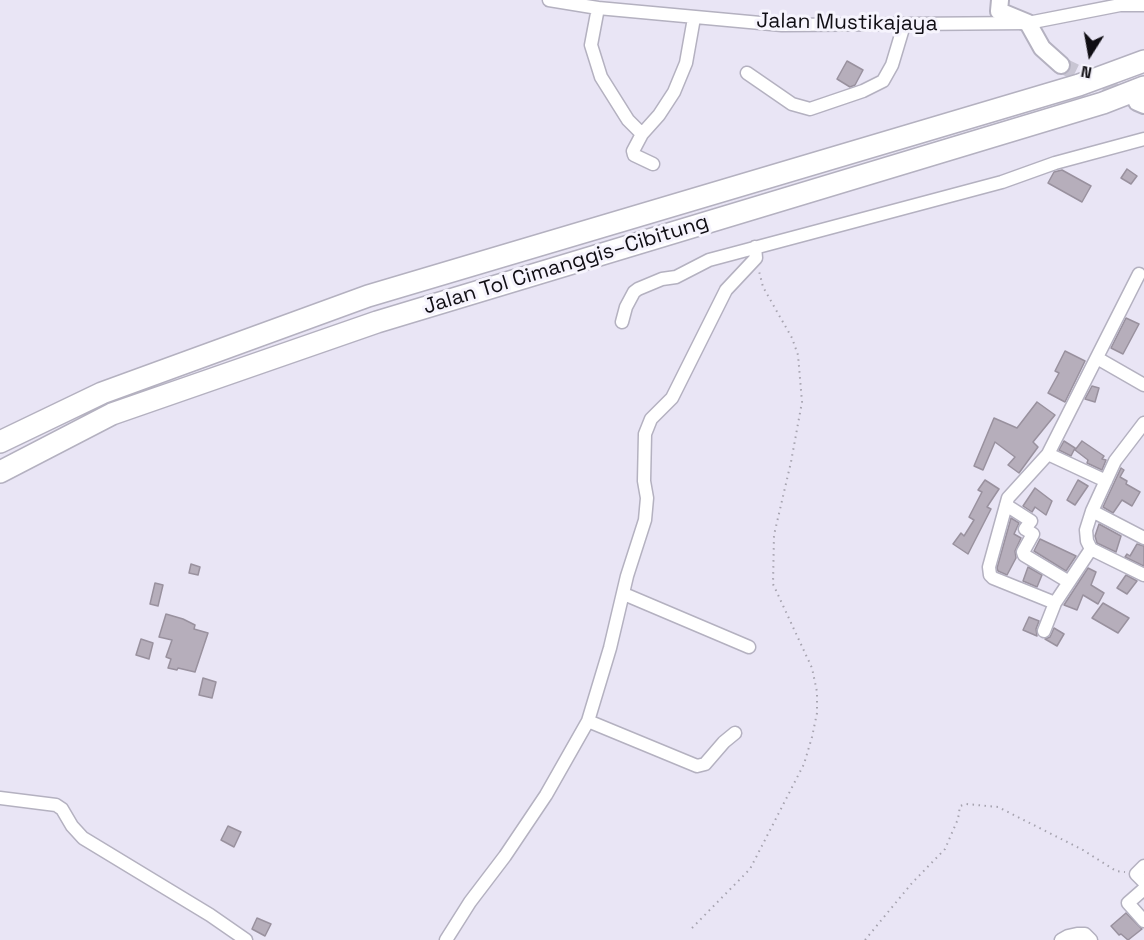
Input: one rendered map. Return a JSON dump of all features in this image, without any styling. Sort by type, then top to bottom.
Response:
[{"type":"highway","name":"Jalan Tol Cimanggis–Cibitung","points":[[0,442],[102,393],[368,296],[1067,88],[1144,61]]},
{"type":"highway","name":"Jalan Tol Cimanggis–Cibitung","points":[[0,472],[112,414],[377,321],[1103,103],[1142,98]]},
{"type":"street","name":"Jalan Mustikajaya","points":[[549,0],[598,8],[782,25],[1028,23],[1093,5],[1144,5]]},
{"type":"street","points":[[1000,0],[998,7],[1003,14],[1028,23],[1042,48],[1061,65]]},
{"type":"street","points":[[598,8],[591,45],[601,77],[628,120],[642,134]]},
{"type":"street","points":[[653,164],[636,158],[633,152],[642,134],[659,115],[674,92],[686,63],[694,18]]},
{"type":"street","points":[[747,73],[792,104],[810,109],[863,91],[883,81],[892,65],[904,25]]},
{"type":"street","points":[[622,322],[633,292],[662,279],[676,277],[709,260],[755,252],[1144,139]]},
{"type":"street","points":[[446,940],[470,902],[506,856],[546,795],[588,721],[647,508],[643,452],[645,434],[651,419],[672,398],[726,290],[755,252]]},
{"type":"street","points":[[1055,603],[990,575],[989,567],[1006,505],[1014,490],[1048,454],[1139,274]]},
{"type":"street","points":[[1097,358],[1144,385]]},
{"type":"street","points":[[1144,423],[1118,455],[1092,511],[1086,536],[1091,549],[1144,575]]},
{"type":"street","points":[[1048,454],[1106,481]]},
{"type":"street","points":[[1006,505],[1031,522],[1025,529],[1033,534],[1023,552],[1024,555],[1069,582]]},
{"type":"street","points":[[1092,511],[1144,538]]},
{"type":"street","points":[[1044,631],[1055,603],[1091,549]]},
{"type":"street","points":[[624,594],[749,647]]},
{"type":"street","points":[[588,721],[697,766],[705,764],[735,733]]},
{"type":"street","points":[[0,798],[56,805],[62,809],[72,826],[83,838],[210,915],[246,940]]},
{"type":"street","points":[[1144,889],[1128,903],[1144,921]]},
{"type":"street","points":[[1061,940],[1068,936],[1085,934],[1090,940]]},
{"type":"path","points":[[692,928],[750,869],[804,764],[817,713],[817,692],[812,668],[773,584],[774,535],[791,462],[801,402],[798,355],[792,338],[763,287],[755,252]]},
{"type":"path","points":[[865,940],[945,849],[958,819],[960,806],[966,804],[998,807],[1083,850],[1116,871],[1141,874]]},
{"type":"building","points":[[847,61],[863,70],[855,85],[850,87],[837,79]]},
{"type":"building","points":[[1127,169],[1137,176],[1131,184],[1121,178]]},
{"type":"building","points":[[1062,170],[1091,186],[1082,202],[1048,183],[1054,172]]},
{"type":"building","points":[[1126,318],[1139,324],[1123,354],[1111,348]]},
{"type":"building","points":[[1065,351],[1085,361],[1065,402],[1048,393],[1059,373],[1055,371]]},
{"type":"building","points":[[1092,386],[1099,388],[1095,402],[1085,399]]},
{"type":"building","points":[[1037,402],[1055,415],[1033,442],[1038,447],[1019,473],[1008,465],[1015,457],[995,442],[983,470],[974,466],[994,418],[1017,428]]},
{"type":"building","points":[[1064,441],[1075,448],[1071,456],[1059,450]]},
{"type":"building","points":[[1082,441],[1104,456],[1102,459],[1106,460],[1102,470],[1087,463],[1088,460],[1075,450]]},
{"type":"building","points":[[1121,468],[1124,470],[1120,477],[1127,481],[1126,484],[1140,492],[1132,506],[1122,500],[1113,513],[1103,507]]},
{"type":"building","points":[[985,480],[999,489],[987,507],[991,509],[968,554],[953,544],[961,533],[964,536],[974,520],[969,517],[982,492],[978,490]]},
{"type":"building","points":[[1078,480],[1088,486],[1075,505],[1067,500]]},
{"type":"building","points":[[1035,488],[1052,501],[1046,515],[1035,507],[1032,512],[1023,506]]},
{"type":"building","points":[[1011,518],[1019,523],[1014,534],[1021,538],[1015,551],[1016,558],[1007,575],[998,571],[997,568]]},
{"type":"building","points":[[1099,524],[1121,536],[1116,552],[1097,543],[1095,536]]},
{"type":"building","points":[[1040,539],[1076,556],[1066,571],[1034,551]]},
{"type":"building","points":[[1137,544],[1144,546],[1144,566],[1125,557],[1127,554],[1130,556]]},
{"type":"building","points":[[191,564],[200,567],[198,575],[189,573]]},
{"type":"building","points":[[1028,567],[1042,575],[1037,587],[1023,581]]},
{"type":"building","points":[[1088,568],[1096,572],[1091,585],[1104,593],[1098,604],[1083,595],[1077,610],[1064,605]]},
{"type":"building","points":[[1126,575],[1137,581],[1127,594],[1117,588]]},
{"type":"building","points":[[155,583],[163,585],[158,606],[150,604]]},
{"type":"building","points":[[1103,603],[1129,618],[1118,633],[1092,618]]},
{"type":"building","points":[[166,614],[183,619],[195,625],[194,629],[208,633],[195,672],[168,668],[171,659],[166,657],[172,640],[159,637]]},
{"type":"building","points":[[1029,617],[1039,621],[1036,629],[1037,636],[1023,630]]},
{"type":"building","points":[[1054,628],[1064,634],[1057,646],[1045,639],[1050,637]]},
{"type":"building","points":[[141,639],[153,643],[149,659],[136,655]]},
{"type":"building","points":[[203,678],[216,682],[212,698],[199,695]]},
{"type":"building","points":[[228,826],[241,832],[234,847],[221,840]]},
{"type":"building","points":[[1126,913],[1142,929],[1128,940],[1121,934],[1119,935],[1111,926]]},
{"type":"building","points":[[257,918],[271,924],[265,936],[252,929]]},
{"type":"tunnel","points":[[1061,65],[1131,99]]}]
